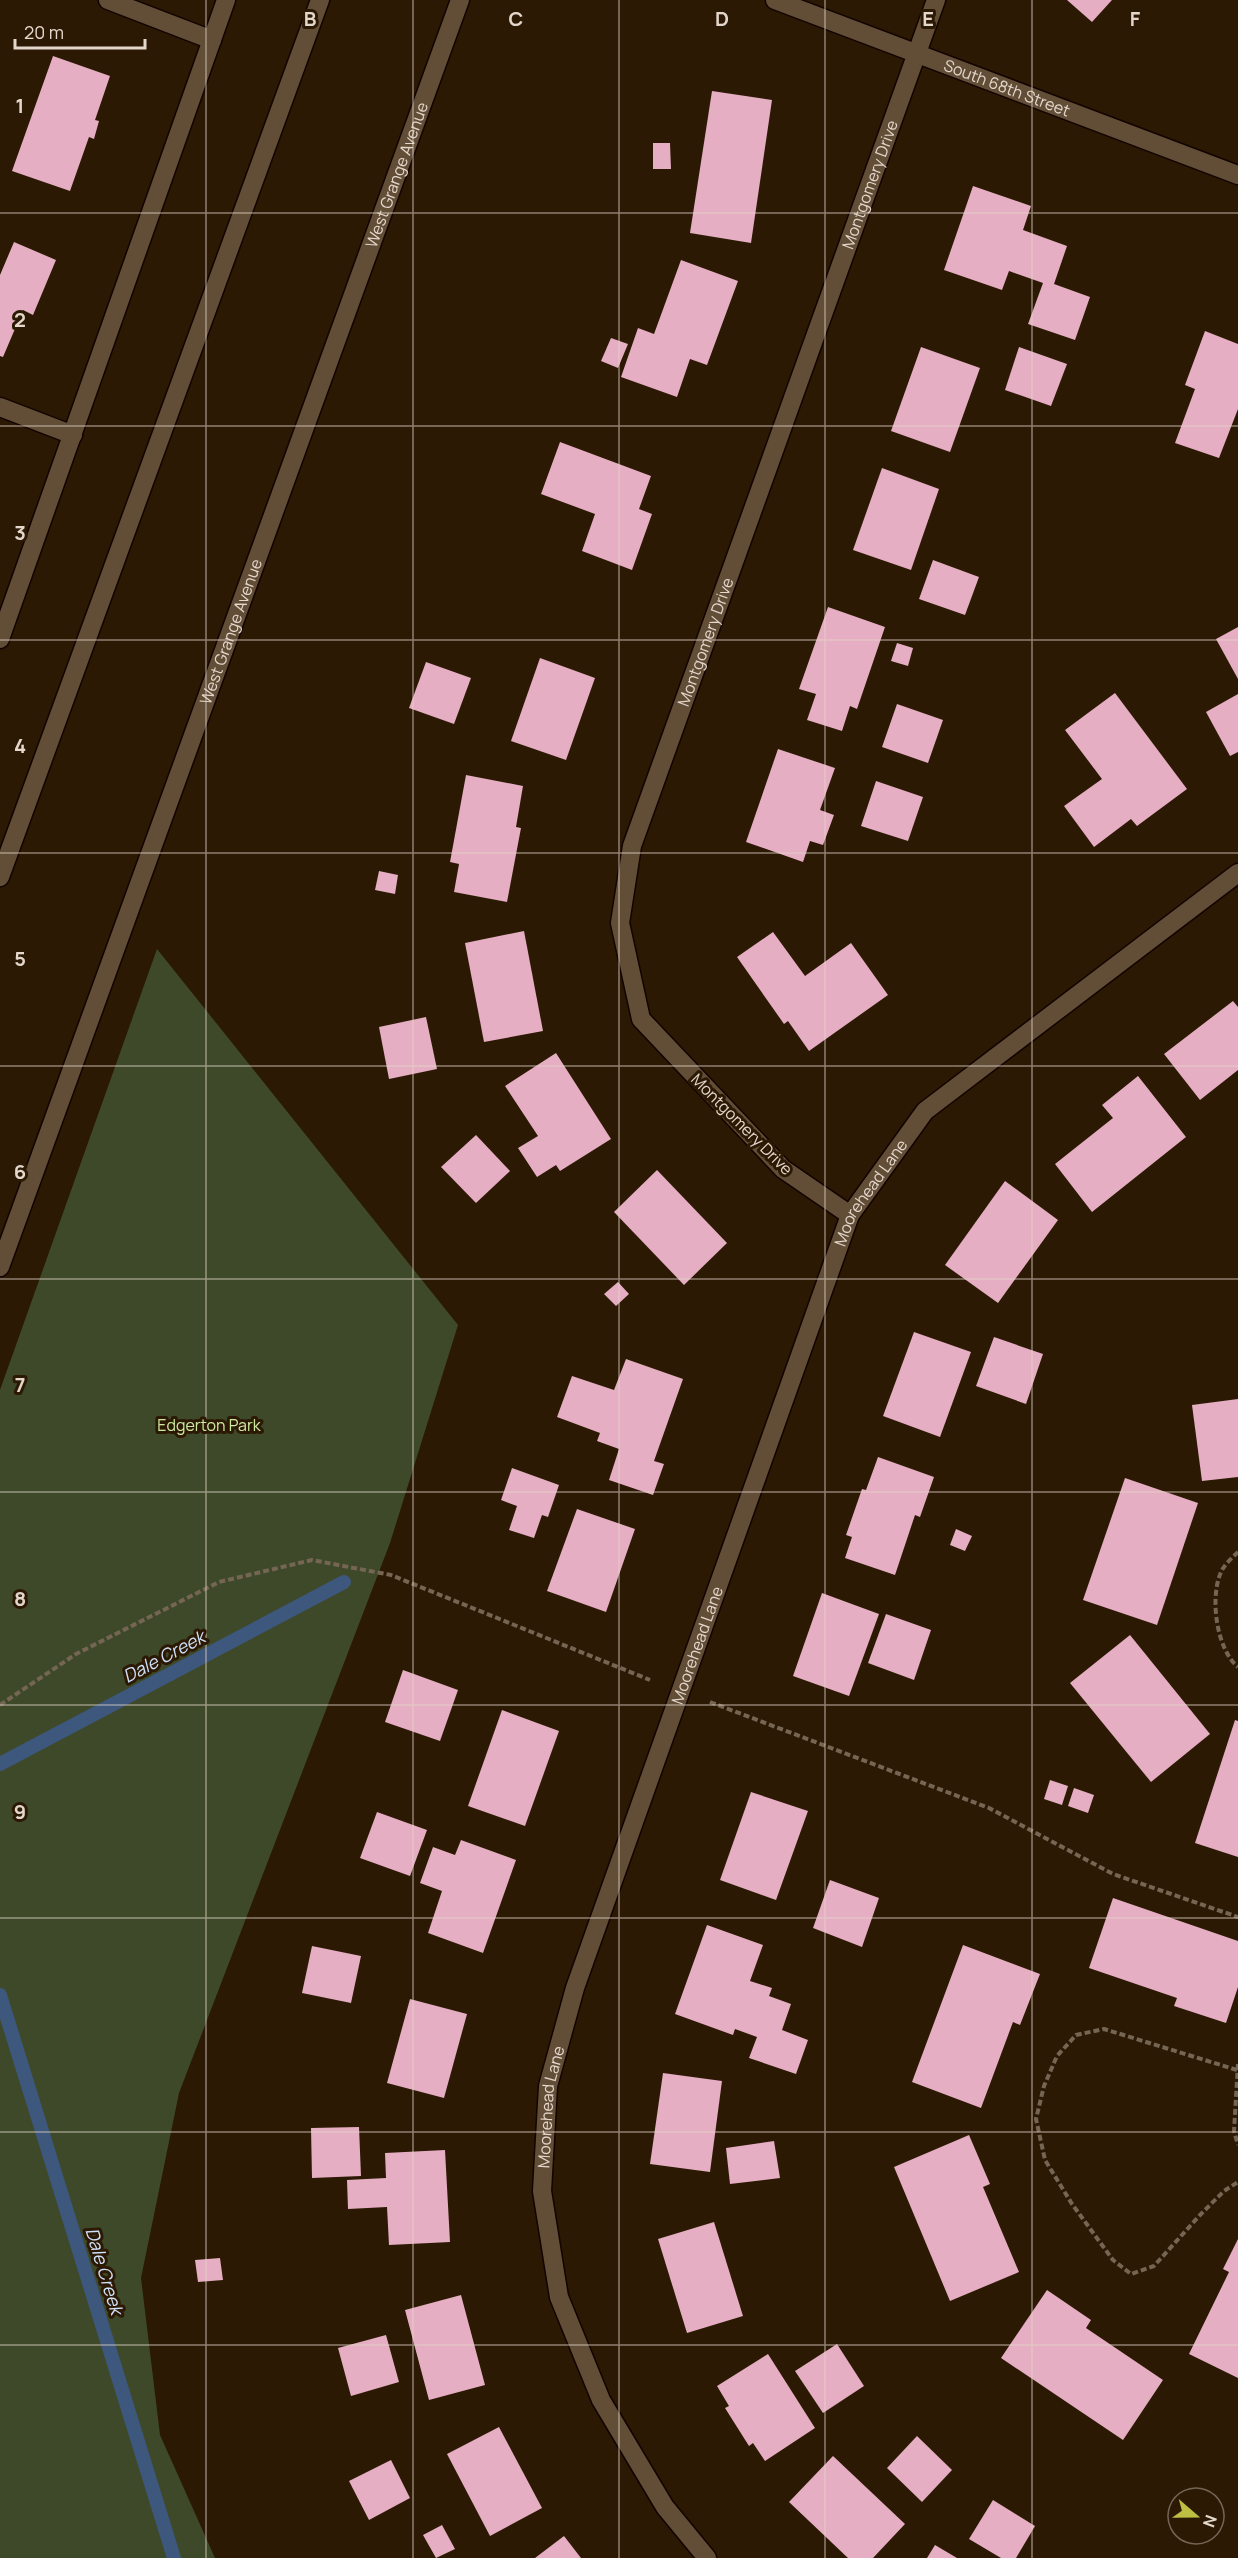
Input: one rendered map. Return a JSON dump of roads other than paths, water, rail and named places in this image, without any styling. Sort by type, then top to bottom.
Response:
[{"type":"street","points":[[108,0],[212,40]]},
{"type":"street","points":[[0,639],[226,0]]},
{"type":"street","points":[[0,877],[320,0]]},
{"type":"street","name":"West Grange Avenue","points":[[1,1263],[460,0]]},
{"type":"street","name":"South 68th Street","points":[[775,0],[1238,175]]},
{"type":"street","name":"Montgomery Drive","points":[[850,1215],[783,1169],[641,1018],[620,923],[632,846],[936,0]]},
{"type":"street","points":[[0,407],[73,435]]},
{"type":"street","name":"Moorehead Lane","points":[[707,2558],[665,2507],[601,2400],[559,2297],[542,2191],[548,2086],[575,1988],[850,1215],[925,1111],[1238,873]]},
{"type":"waterway","name":"Dale Creek","points":[[0,1764],[344,1582]]},
{"type":"waterway","name":"Dale Creek","points":[[0,1995],[174,2558]]},
{"type":"park label","name":"Edgerton Park","points":[[209,1425]]}]
